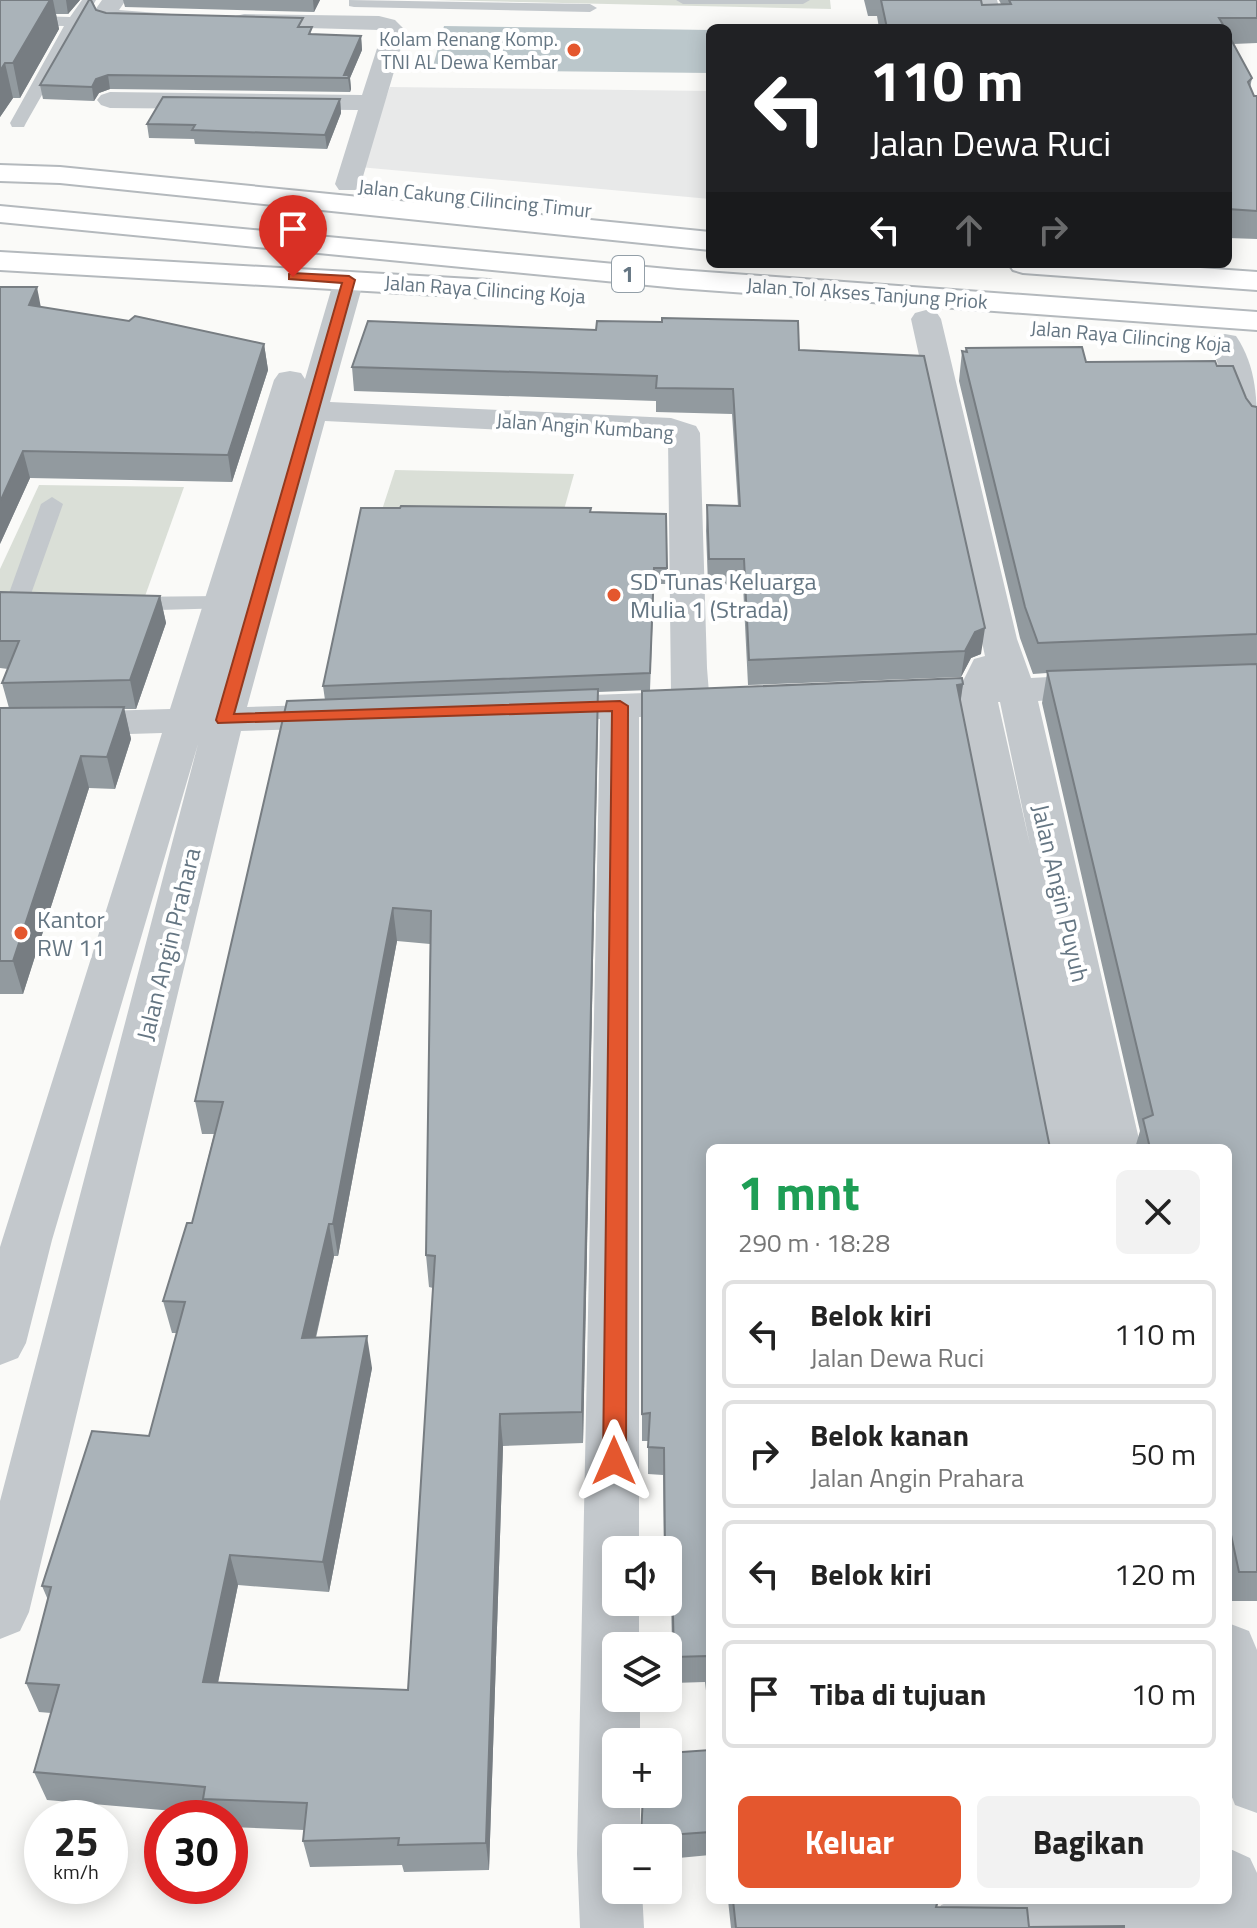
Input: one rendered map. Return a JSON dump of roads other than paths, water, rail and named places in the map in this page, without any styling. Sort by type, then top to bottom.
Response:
[{"type":"highway","name":"Jalan Cakung Cilincing Timur","points":[[0,161],[55,162],[349,184],[706,222]]},
{"type":"highway","name":"1","points":[[0,173],[60,175],[706,241]]},
{"type":"highway","name":"Jalan Tol Akses Tanjung Priok","points":[[0,214],[678,279],[1257,321]]},
{"type":"highway","name":"Jalan Raya Cilincing Koja","points":[[0,261],[338,279],[926,319],[1257,346]]},
{"type":"highway","points":[[1232,264],[1257,266]]},
{"type":"highway","points":[[1078,268],[1257,281]]},
{"type":"street","points":[[985,0],[992,24]]},
{"type":"street","points":[[225,20],[352,8],[394,31],[349,184]]},
{"type":"street","points":[[117,9],[180,19]]},
{"type":"street","points":[[110,100],[373,103]]},
{"type":"street","name":"Jalan Angin Prahara","points":[[0,1343],[27,1240],[206,721],[222,603],[259,535],[311,411],[338,279]]},
{"type":"street","name":"Jalan Angin Prahara","points":[[0,1612],[206,721],[259,535],[280,410],[338,279]]},
{"type":"street","name":"Jalan Angin Puyuh","points":[[926,319],[998,639],[996,690],[1076,1059],[1115,1144]]},
{"type":"street","points":[[1225,343],[1257,426]]},
{"type":"street","name":"Jalan Angin Kumbang","points":[[311,411],[671,428],[684,433],[691,703]]},
{"type":"street","points":[[866,696],[1136,684]]},
{"type":"street","points":[[509,710],[739,701]]},
{"type":"street","points":[[612,1928],[610,1720],[620,706]]},
{"type":"street","points":[[0,726],[382,714]]},
{"type":"street","name":"Jalan Angin Puyuh","points":[[1072,1144],[1076,1059]]},
{"type":"street","points":[[1232,1669],[1257,1783]]},
{"type":"street","points":[[964,1928],[1241,1904]]},
{"type":"lane","points":[[18,123],[89,0]]},
{"type":"lane","points":[[683,0],[803,0]]},
{"type":"lane","points":[[352,8],[590,8]]},
{"type":"lane","points":[[0,20],[74,22]]},
{"type":"lane","points":[[52,504],[19,596],[42,605],[73,605]]},
{"type":"lane","points":[[103,605],[222,603]]},
{"type":"place","name":"Kolam Renang Komp. TNI AL Dewa Kembar","points":[[574,50]]},
{"type":"place","name":"SD Tunas Keluarga Mulia 1 (Strada)","points":[[614,595]]},
{"type":"place","name":"Kantor RW 11","points":[[21,933]]}]
